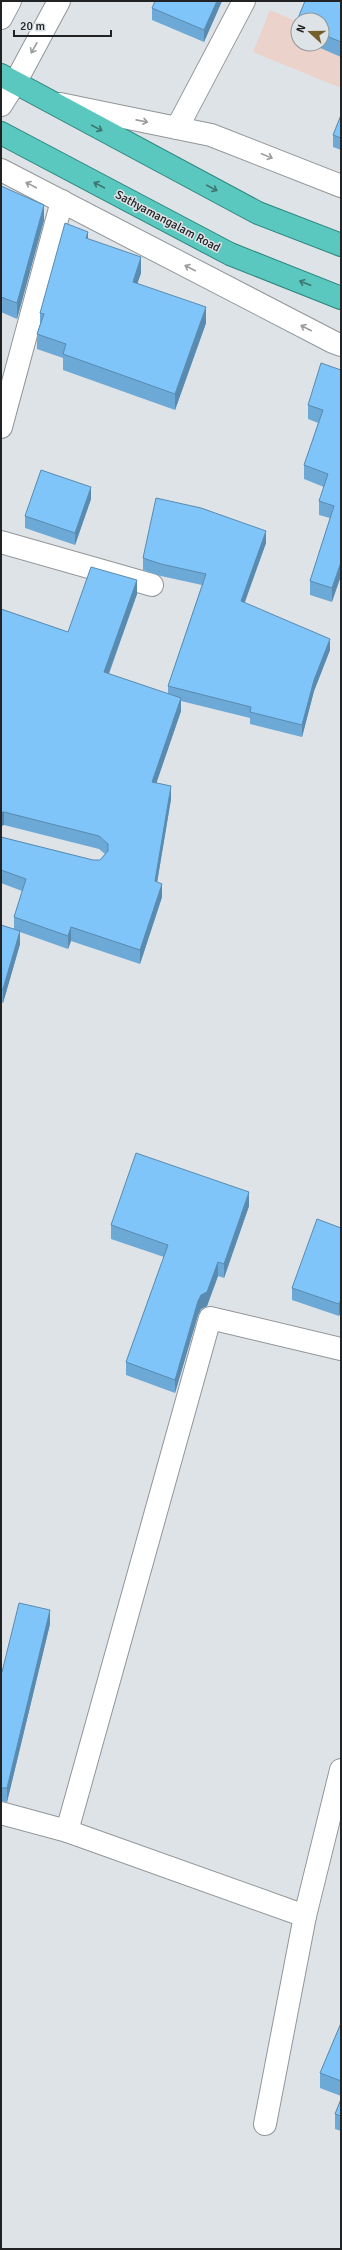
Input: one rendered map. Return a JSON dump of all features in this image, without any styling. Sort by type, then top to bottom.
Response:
[{"type":"highway","points":[[8,79],[258,213],[341,245]]},
{"type":"highway","name":"Sathyamangalam Road","points":[[1,133],[230,254],[341,298]]},
{"type":"street","points":[[1,18],[10,1]]},
{"type":"street","points":[[1,105],[8,79],[59,1]]},
{"type":"street","points":[[177,128],[244,1]]},
{"type":"street","points":[[49,102],[211,134],[341,186]]},
{"type":"street","points":[[1,170],[333,342],[341,344]]},
{"type":"street","points":[[1,427],[62,201]]},
{"type":"street","points":[[1,542],[152,585]]},
{"type":"street","points":[[67,1831],[210,1318],[341,1349]]},
{"type":"street","points":[[265,2124],[305,1916],[341,1770]]},
{"type":"street","points":[[1,1813],[67,1831],[305,1916]]},
{"type":"shaded area","points":[[270,10],[290,19],[290,52],[330,52],[330,42],[341,39],[341,88],[253,52]]},
{"type":"building","points":[[155,1],[217,1],[204,30],[152,8]]},
{"type":"building","points":[[305,1],[341,1],[341,42],[330,37],[330,12],[300,12]]},
{"type":"building","points":[[341,115],[341,138],[333,135]]},
{"type":"building","points":[[1,186],[44,205],[17,303],[1,297]]},
{"type":"building","points":[[65,223],[88,232],[86,238],[141,257],[133,282],[206,307],[175,394],[63,354],[66,344],[37,334],[44,314],[40,313]]},
{"type":"building","points":[[321,363],[341,370],[341,562],[332,588],[310,581],[334,506],[319,501],[328,474],[304,465],[323,410],[308,405]]},
{"type":"building","points":[[41,470],[91,487],[75,533],[25,516]]},
{"type":"building","points":[[156,498],[201,508],[266,531],[241,601],[330,639],[314,680],[302,725],[250,712],[251,707],[168,686],[206,574],[161,564],[143,558]]},
{"type":"building","points":[[91,567],[137,580],[104,672],[181,698],[152,782],[171,786],[155,881],[162,884],[140,950],[71,927],[68,936],[14,917],[26,879],[1,870],[1,837],[93,860],[100,860],[108,851],[108,844],[99,836],[1,812],[1,609],[68,632]]},
{"type":"building","points":[[1,925],[20,931],[3,989],[1,989]]},
{"type":"building","points":[[136,1153],[249,1192],[224,1264],[218,1262],[207,1292],[201,1295],[198,1301],[175,1380],[126,1362],[168,1245],[111,1225]]},
{"type":"building","points":[[317,1219],[341,1228],[341,1299],[339,1304],[292,1288]]},
{"type":"building","points":[[19,1603],[50,1610],[7,1788],[1,1788],[1,1671],[2,1672]]},
{"type":"building","points":[[341,2023],[341,2081],[320,2073]]},
{"type":"building","points":[[341,2099],[341,2116],[335,2114]]}]
